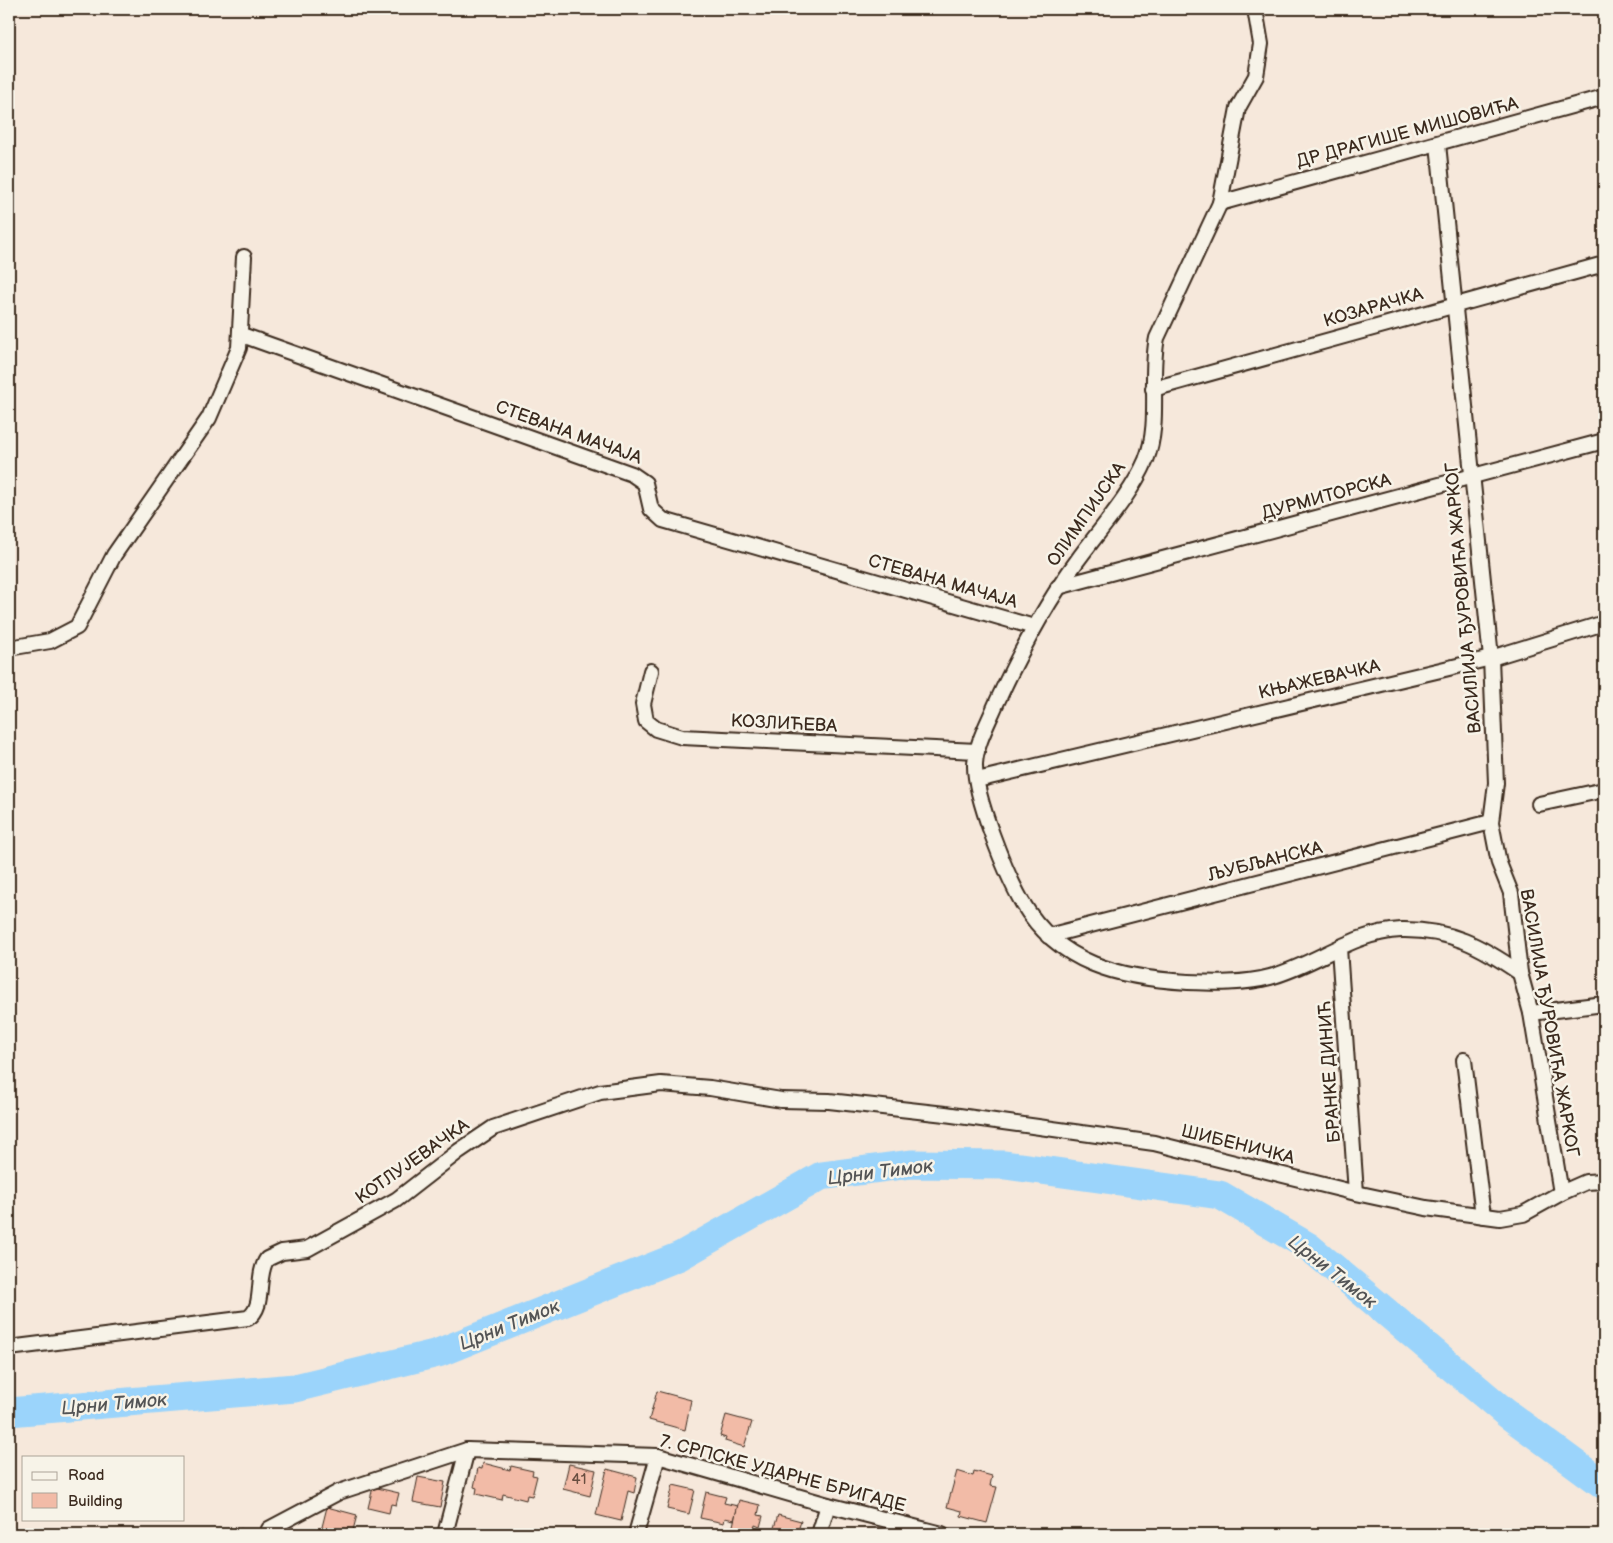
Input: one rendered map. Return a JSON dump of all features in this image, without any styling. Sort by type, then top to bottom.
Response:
[{"type":"street","name":"ОЛИМПИЈСКА","points":[[1255,9],[1261,44],[1256,76],[1238,108],[1220,203],[1157,338],[1153,356],[1152,434],[1147,456],[1131,487],[1058,587],[1034,627],[1000,697],[977,751],[977,780],[1005,867],[1022,903],[1048,936],[1078,957],[1110,971],[1147,979],[1207,983],[1269,977],[1364,936],[1379,933],[1430,931],[1464,940],[1487,950],[1520,973]]},
{"type":"street","name":"ДР ДРАГИШЕ МИШОВИЋА","points":[[1220,203],[1604,97]]},
{"type":"street","name":"ВАСИЛИЈА ЂУРОВИЋА ЖАРКОГ","points":[[1438,144],[1491,658],[1496,783],[1491,822],[1499,863],[1512,893],[1520,973],[1531,1013],[1561,1193]]},
{"type":"street","points":[[9,648],[50,641],[77,627],[114,555],[209,418],[231,371],[242,335],[244,257]]},
{"type":"street","name":"КОЗАРАЧКА","points":[[1153,389],[1453,304],[1604,264]]},
{"type":"street","name":"СТЕВАНА МАЧАЈА","points":[[242,335],[632,474],[645,483],[651,509],[663,520],[1034,627]]},
{"type":"street","name":"ДУРМИТОРСКА","points":[[1058,587],[1604,441]]},
{"type":"street","name":"КЊАЖЕВАЧКА","points":[[977,780],[1491,658],[1604,623]]},
{"type":"street","name":"КОЗЛИЋЕВА","points":[[652,671],[643,704],[646,721],[656,729],[682,737],[977,751]]},
{"type":"street","points":[[1539,804],[1604,790]]},
{"type":"street","name":"ЉУБЉАНСКА","points":[[1048,936],[1491,822]]},
{"type":"street","name":"БРАНКЕ ДИНИЋ","points":[[1339,948],[1356,1193]]},
{"type":"street","points":[[1531,1013],[1604,1004]]},
{"type":"street","points":[[1464,1060],[1483,1216]]},
{"type":"street","name":"КОТЛУЈЕВАЧКА","points":[[9,1348],[248,1318],[257,1309],[264,1264],[274,1254],[307,1249],[396,1200],[459,1151],[494,1128],[600,1092],[661,1084],[710,1088],[781,1100],[854,1103]]},
{"type":"street","name":"ШИБЕНИЧКА","points":[[854,1103],[1042,1126],[1154,1143],[1356,1193],[1426,1208],[1500,1218],[1523,1214],[1561,1193],[1586,1182],[1604,1181]]},
{"type":"street","points":[[445,1534],[467,1450]]},
{"type":"street","name":"7. СРПСКЕ УДАРНЕ БРИГАДЕ","points":[[264,1532],[339,1492],[467,1450],[658,1456],[828,1505],[942,1534]]},
{"type":"street","points":[[636,1534],[658,1456]]},
{"type":"street","points":[[819,1534],[828,1505]]},
{"type":"path","points":[[221,1534],[240,1529],[264,1532]]},
{"type":"building","points":[[657,1391],[691,1400],[685,1430],[649,1420]]},
{"type":"building","points":[[726,1415],[752,1422],[744,1447],[725,1441],[726,1438],[720,1436]]},
{"type":"building","points":[[483,1463],[510,1470],[511,1466],[533,1471],[532,1475],[537,1476],[532,1496],[527,1495],[526,1500],[503,1494],[502,1500],[476,1494],[477,1488],[474,1487],[478,1468],[482,1469]]},
{"type":"building","points":[[569,1464],[596,1470],[590,1496],[563,1489]]},
{"type":"building","points":[[607,1469],[637,1477],[634,1493],[628,1491],[621,1521],[596,1515]]},
{"type":"building","points":[[957,1471],[973,1476],[974,1471],[992,1476],[990,1486],[997,1487],[987,1523],[961,1516],[962,1511],[947,1507]]},
{"type":"building","points":[[418,1477],[445,1482],[440,1507],[413,1502]]},
{"type":"building","points":[[673,1485],[695,1490],[689,1514],[667,1509]]},
{"type":"building","points":[[373,1487],[399,1493],[396,1505],[391,1504],[389,1513],[368,1508]]},
{"type":"building","points":[[706,1492],[726,1497],[724,1503],[738,1506],[734,1520],[725,1518],[724,1523],[700,1518]]},
{"type":"building","points":[[739,1500],[760,1505],[758,1515],[763,1516],[760,1527],[755,1525],[753,1534],[732,1530]]},
{"type":"building","points":[[327,1507],[357,1515],[352,1534],[334,1534],[321,1531]]},
{"type":"building","points":[[778,1515],[801,1521],[797,1534],[772,1534]]},
{"type":"building","points":[[841,1529],[862,1534],[839,1534]]},
{"type":"waterway","name":"Црни Тимок","points":[[9,1412],[295,1388],[438,1353],[680,1256],[821,1176],[911,1164],[1005,1165],[1220,1195],[1309,1247],[1506,1413],[1604,1485]]}]
